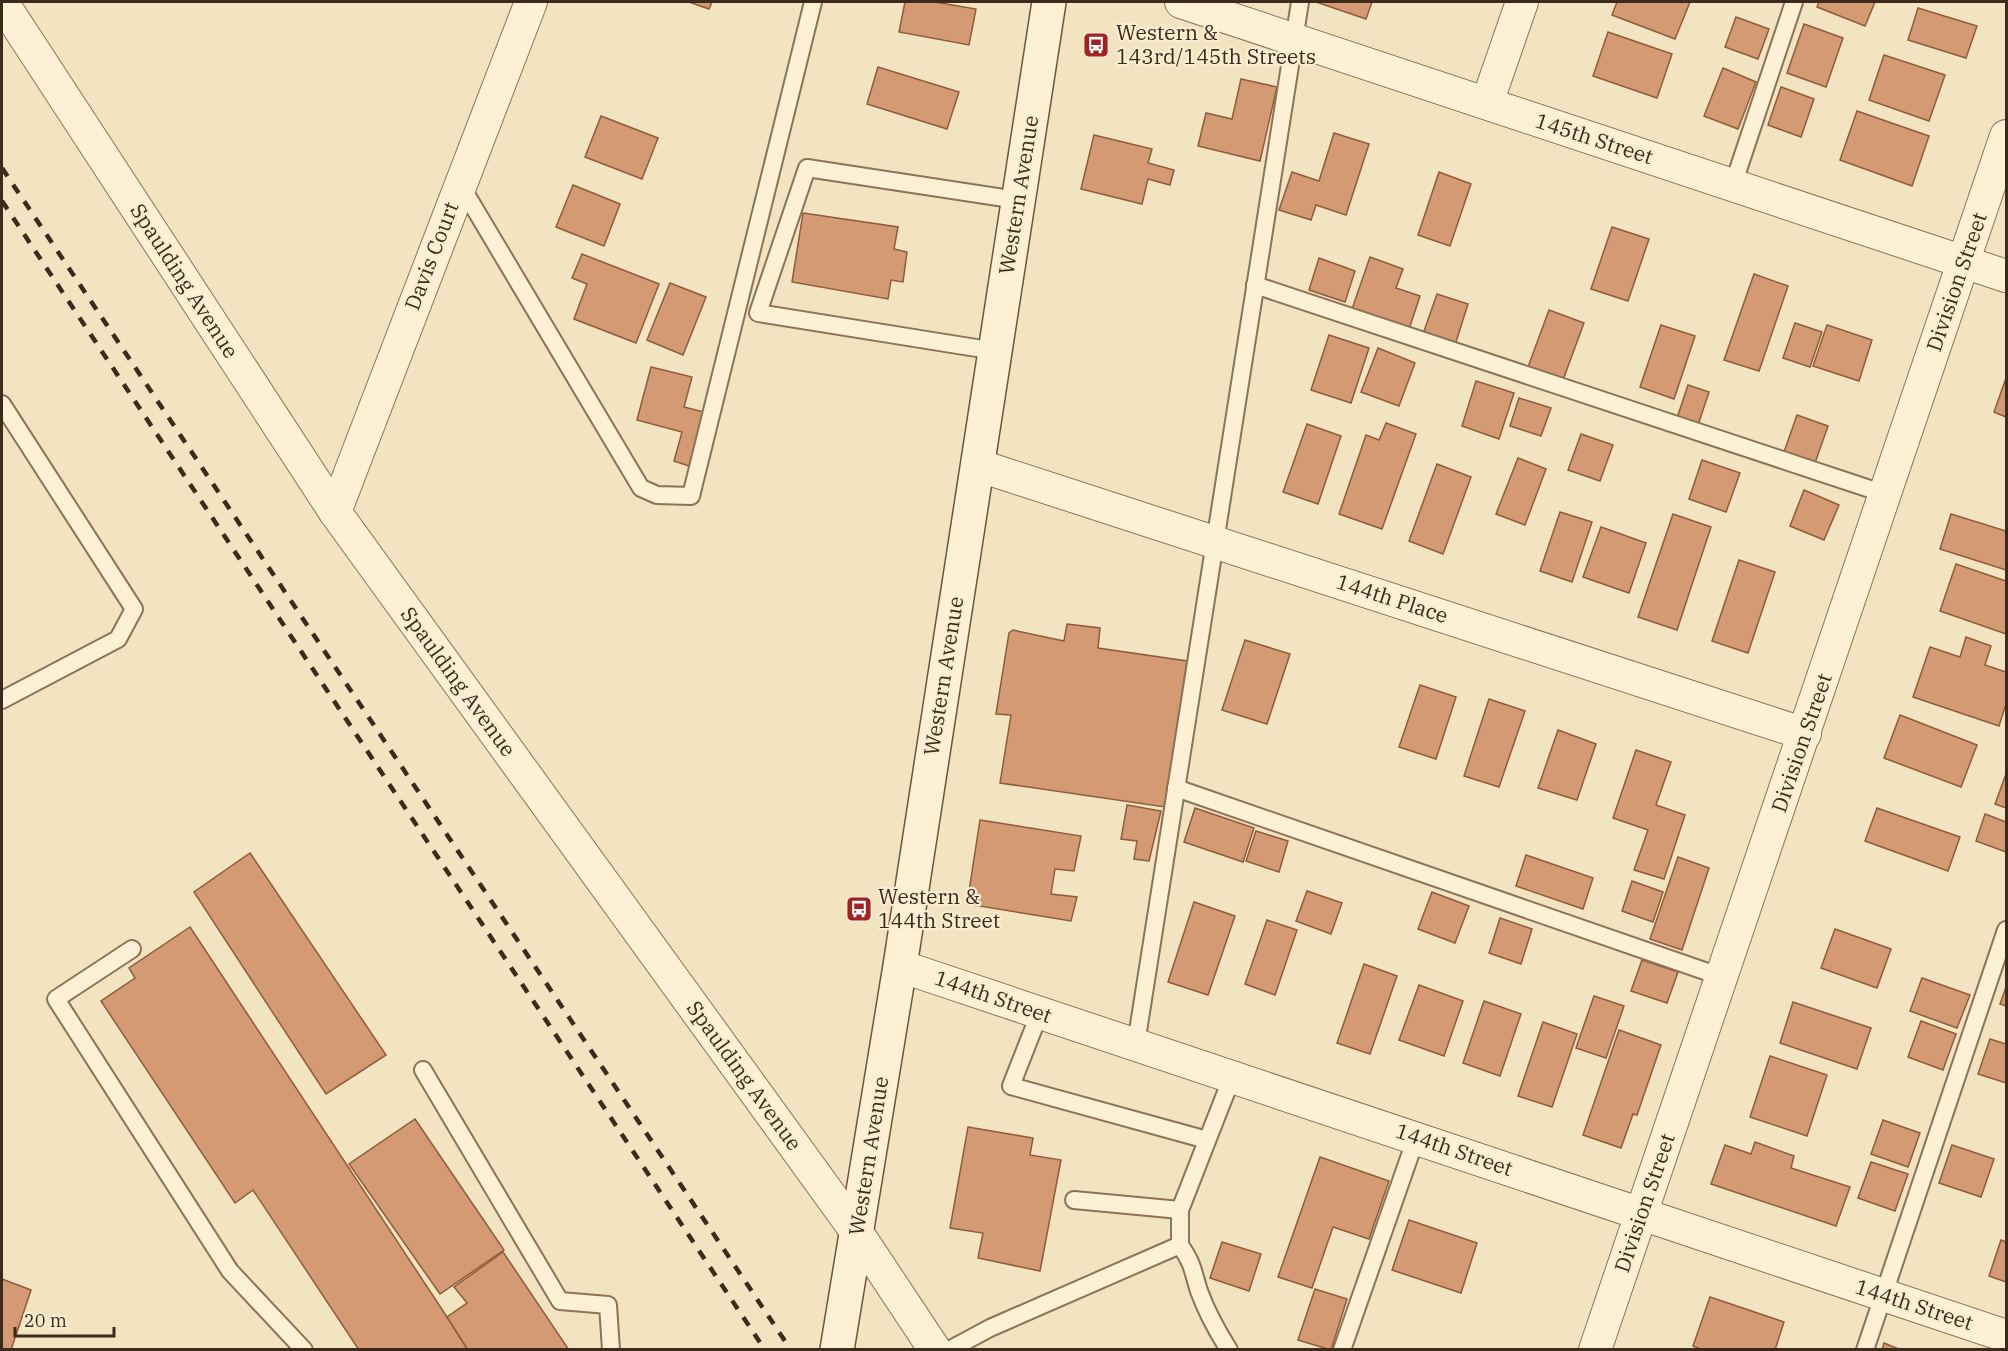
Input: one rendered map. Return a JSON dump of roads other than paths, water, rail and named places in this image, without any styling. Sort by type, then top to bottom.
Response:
[{"type":"main road","name":"Western Avenue","points":[[837,1350],[900,966],[1049,2]]},
{"type":"street","name":"Spaulding Avenue","points":[[2,2],[335,512],[856,1231],[935,1350]]},
{"type":"street","name":"Davis Court","points":[[335,512],[531,2]]},
{"type":"street","name":"145th Street","points":[[1181,2],[2007,276]]},
{"type":"street","points":[[1487,103],[1522,2]]},
{"type":"street","name":"Division Street","points":[[1595,1350],[2007,136]]},
{"type":"street","name":"144th Place","points":[[977,465],[1214,540],[1805,734]]},
{"type":"street","name":"144th Street","points":[[900,966],[2007,1336]]},
{"type":"lane","points":[[460,183],[640,488],[657,495],[691,496],[813,2]]},
{"type":"lane","points":[[1136,1044],[1300,2]]},
{"type":"lane","points":[[1733,185],[1794,2]]},
{"type":"lane","points":[[995,351],[758,313],[807,168],[1018,200]]},
{"type":"lane","points":[[1255,285],[1885,494]]},
{"type":"lane","points":[[2,404],[134,609],[118,639],[2,700]]},
{"type":"lane","points":[[1176,788],[1722,978]]},
{"type":"lane","points":[[1865,1350],[2007,930]]},
{"type":"lane","points":[[132,949],[56,999],[230,1270],[304,1350]]},
{"type":"lane","points":[[1040,1012],[1011,1086],[1207,1140]]},
{"type":"lane","points":[[423,1070],[560,1301],[608,1305],[611,1350]]},
{"type":"lane","points":[[1229,1350],[1214,1328],[1199,1290],[1194,1265],[1180,1245],[1180,1210],[1232,1077]]},
{"type":"lane","points":[[1342,1350],[1416,1138]]},
{"type":"lane","points":[[1074,1200],[1180,1210]]},
{"type":"lane","points":[[949,1350],[990,1328],[1180,1245]]},
{"type":"railway","points":[[2,168],[791,1350]]},
{"type":"railway","points":[[2,201],[765,1350]]},
{"type":"place","name":"Western & 143rd/145th Streets","points":[[1096,45]]},
{"type":"place","name":"Western & 144th Street","points":[[859,909]]}]
